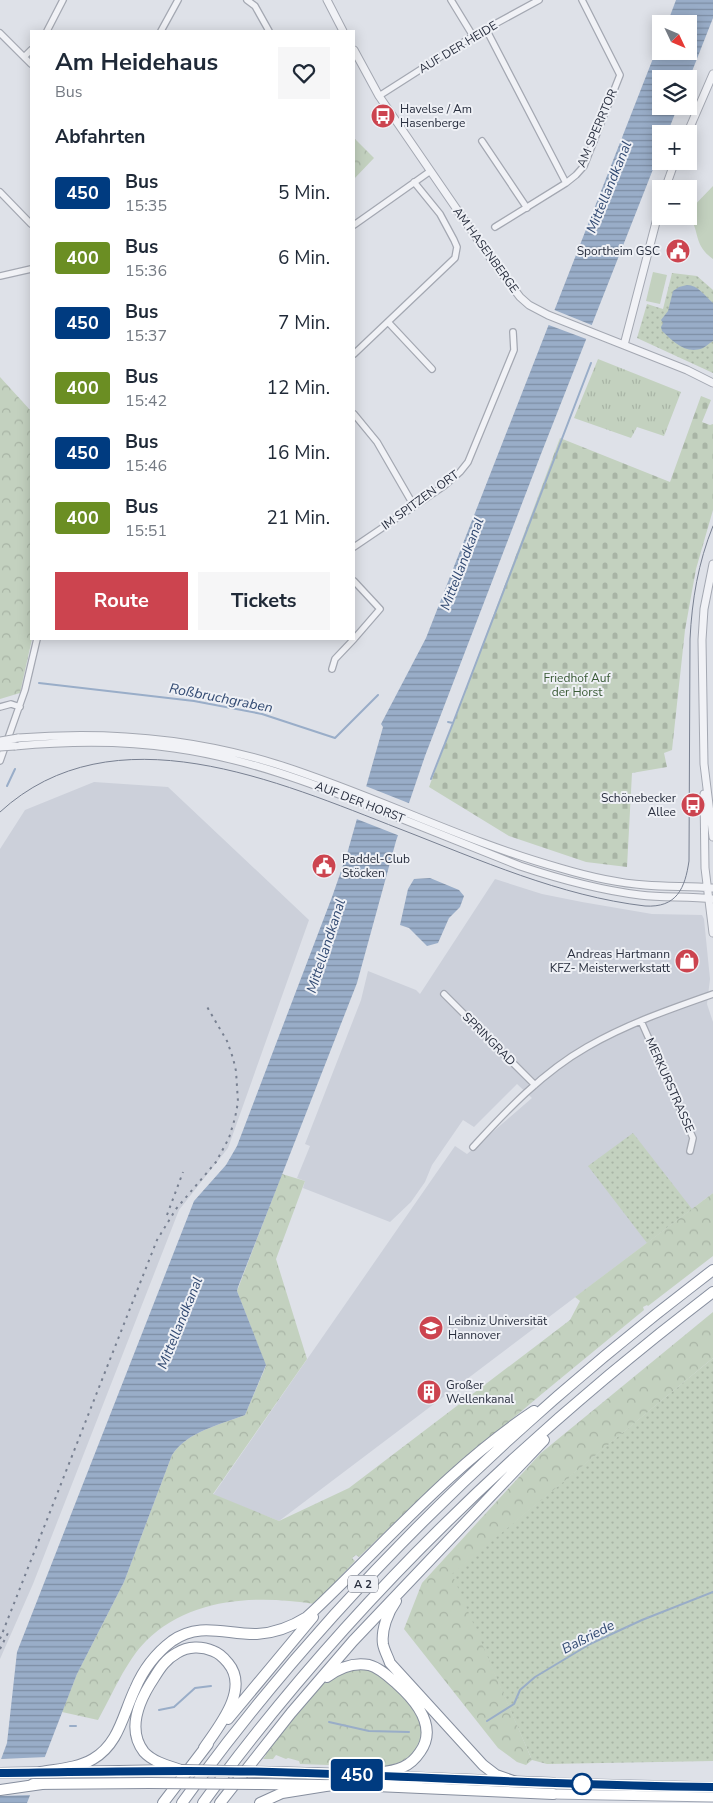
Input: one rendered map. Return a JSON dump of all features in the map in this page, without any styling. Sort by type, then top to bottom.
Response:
[{"type":"highway","name":"A 2","points":[[182,1803],[275,1684],[387,1558],[474,1472],[568,1388],[618,1345],[713,1270]]},
{"type":"highway","name":"A 2","points":[[203,1803],[288,1692],[400,1569],[486,1484],[589,1392],[648,1342],[713,1292]]},
{"type":"highway","points":[[45,1772],[85,1763],[104,1752],[119,1729],[136,1686],[148,1666],[158,1653],[181,1635],[192,1631],[212,1630],[256,1634],[274,1632],[292,1626],[307,1617],[421,1504],[466,1464],[522,1419],[568,1388]]},
{"type":"highway","points":[[222,1802],[290,1713],[353,1641],[589,1392]]},
{"type":"highway","points":[[418,1571],[392,1607],[384,1627],[383,1644],[390,1663],[483,1766],[496,1775],[516,1782]]},
{"type":"highway","points":[[163,1803],[204,1748],[276,1659],[346,1580]]},
{"type":"highway","points":[[160,1767],[145,1753],[140,1745],[135,1728],[138,1709],[145,1691],[168,1658],[188,1648],[205,1648],[214,1651],[226,1660],[232,1667],[235,1675],[236,1683],[233,1700],[226,1715],[204,1748]]},
{"type":"highway","points":[[290,1713],[329,1675],[341,1668],[363,1664],[385,1674],[420,1709],[426,1723],[426,1742],[409,1764],[392,1770],[335,1774]]},
{"type":"highway","points":[[0,1773],[160,1767],[181,1770],[553,1783]]},
{"type":"highway","points":[[0,1784],[332,1785],[553,1794]]},
{"type":"highway","points":[[0,1790],[42,1784]]},
{"type":"highway","points":[[260,1803],[282,1793],[332,1785]]},
{"type":"main road","points":[[553,1783],[713,1787]]},
{"type":"main road","points":[[553,1794],[713,1797]]},
{"type":"street","points":[[48,30],[63,0]]},
{"type":"street","points":[[162,30],[178,0]]},
{"type":"street","points":[[247,0],[255,6],[268,30]]},
{"type":"street","points":[[327,0],[343,30]]},
{"type":"street","points":[[451,0],[473,36]]},
{"type":"street","name":"AUF DER HEIDE","points":[[379,96],[473,36],[539,0]]},
{"type":"street","name":"AM SPERRTOR","points":[[495,227],[566,183],[584,166],[620,74],[582,0]]},
{"type":"street","points":[[486,29],[566,183]]},
{"type":"street","points":[[0,33],[30,63]]},
{"type":"street","points":[[24,57],[30,51]]},
{"type":"street","name":"AM HASENBERGE","points":[[355,52],[379,96],[429,172],[510,285],[529,304],[548,315],[687,370],[713,383]]},
{"type":"street","points":[[691,125],[713,74]]},
{"type":"street","points":[[482,141],[527,208]]},
{"type":"street","points":[[355,224],[429,172]]},
{"type":"street","points":[[355,353],[455,258],[457,253],[458,247],[440,214],[414,182]]},
{"type":"street","points":[[0,192],[30,223]]},
{"type":"street","points":[[624,345],[655,225]]},
{"type":"street","points":[[0,276],[30,269]]},
{"type":"street","points":[[388,322],[432,368]]},
{"type":"street","name":"IM SPITZEN ORT","points":[[355,546],[444,486],[468,462],[514,350],[513,332]]},
{"type":"street","points":[[355,415],[376,442],[414,506]]},
{"type":"street","points":[[713,564],[704,609],[702,640],[705,775],[704,838],[713,933]]},
{"type":"street","points":[[355,582],[380,609],[355,638]]},
{"type":"street","points":[[0,762],[20,707],[37,640]]},
{"type":"street","points":[[332,669],[335,659],[353,640]]},
{"type":"street","points":[[0,707],[11,704],[20,707]]},
{"type":"street","name":"AUF DER HORST","points":[[0,741],[109,742],[174,748],[210,754],[272,770],[356,797],[556,878],[608,890],[642,895],[711,899]]},
{"type":"street","name":"AUF DER HORST","points":[[0,748],[16,742]]},
{"type":"street","points":[[705,775],[713,837]]},
{"type":"street","name":"AUF DER HORST","points":[[414,820],[561,868],[606,879],[637,884],[710,888]]},
{"type":"street","name":"SPRINGRAD","points":[[444,994],[535,1084]]},
{"type":"street","points":[[473,1147],[535,1084],[586,1048],[641,1020],[713,994]]},
{"type":"street","name":"MERKURSTRASSE","points":[[641,1020],[693,1138],[690,1151]]},
{"type":"shaded area","points":[[94,782],[168,787],[309,920],[228,1148],[179,1210],[33,1584],[0,1659],[0,849],[25,810]]},
{"type":"shaded area","points":[[495,879],[542,894],[582,902],[652,914],[702,915],[710,979],[707,1004],[713,1022],[713,1193],[279,1521],[213,1495],[455,1146],[467,1154],[532,1098],[517,1084],[474,1127],[463,1120],[432,1165],[425,1182],[411,1202],[390,1222],[303,1188],[305,1181],[297,1178],[310,1146],[305,1144],[361,1000],[368,971],[416,990],[420,994]]},
{"type":"green space","points":[[355,139],[374,158],[355,178]]},
{"type":"green space","points":[[713,186],[713,259],[702,248],[693,225],[697,225],[697,203]]},
{"type":"green space","points":[[653,272],[667,275],[660,304],[646,301]]},
{"type":"green space","points":[[672,273],[697,276],[713,290],[713,373],[637,338],[647,304],[663,309]]},
{"type":"green space","points":[[598,359],[681,392],[664,436],[637,427],[631,438],[574,418]]},
{"type":"green space","points":[[0,377],[30,410],[30,640],[32,640],[20,693],[0,699]]},
{"type":"green space","name":"Friedhof Auf der Horst","points":[[701,396],[711,400],[702,422],[710,425],[713,424],[713,510],[696,569],[685,630],[672,750],[664,753],[667,767],[632,773],[627,867],[586,862],[509,836],[429,787],[560,438],[670,482]]},
{"type":"green space","points":[[633,1133],[692,1209],[647,1243],[588,1166]]},
{"type":"green space","points":[[282,1174],[305,1181],[276,1259],[307,1359],[213,1494],[279,1521],[349,1488],[570,1320],[580,1301],[575,1297],[713,1193],[713,1256],[648,1306],[643,1307],[644,1310],[463,1461],[359,1557],[356,1555],[352,1558],[355,1561],[315,1604],[293,1601],[248,1600],[204,1608],[183,1615],[164,1626],[139,1649],[126,1668],[98,1720],[62,1712],[77,1674],[124,1582],[172,1455],[196,1434],[245,1415],[266,1366],[237,1291]]},
{"type":"green space","points":[[713,1312],[713,1358],[452,1574],[532,1760],[526,1765],[517,1762],[498,1748],[404,1629],[422,1583],[541,1453]]},
{"type":"green space","points":[[713,1358],[713,1761],[547,1764],[532,1760],[451,1574]]},
{"type":"green space","points":[[367,1668],[384,1677],[415,1708],[421,1724],[422,1735],[414,1753],[401,1762],[385,1767],[300,1764],[299,1761],[276,1755],[273,1759],[263,1759],[266,1755],[264,1753],[324,1682],[342,1670]]},
{"type":"water","points":[[676,0],[713,0],[713,18],[698,56],[698,15],[670,15]]},
{"type":"water","name":"Mittellandkanal","points":[[652,60],[696,60],[693,70],[652,70],[652,115],[674,115],[671,125],[652,125],[653,170],[425,756],[396,841],[357,983],[238,1287],[237,1291],[266,1365],[245,1415],[196,1434],[172,1455],[124,1582],[77,1674],[27,1803],[0,1803],[0,1762],[7,1743],[17,1652],[194,1201],[226,1165],[237,1146],[347,854],[383,727],[381,724],[426,638]]},
{"type":"water","points":[[687,285],[698,289],[713,303],[713,341],[697,350],[686,349],[681,346],[662,331],[661,327],[663,323],[661,320],[668,311],[673,291]]},
{"type":"water","points":[[430,878],[459,890],[464,896],[460,907],[449,918],[438,943],[427,946],[409,928],[400,925],[408,889],[414,879]]},
{"type":"pier","points":[[552,309],[594,326],[589,340],[546,324]]},
{"type":"pier","points":[[363,785],[411,804],[400,836],[354,818]]},
{"type":"pier","points":[[47,1757],[33,1795],[0,1796],[0,1759]]},
{"type":"waterway","points":[[448,722],[453,723],[591,363]]},
{"type":"waterway","name":"Roßbruchgraben","points":[[39,683],[194,701],[262,714],[335,738],[378,695]]},
{"type":"waterway","points":[[431,779],[453,723]]},
{"type":"waterway","name":"Roßbruchgraben","points":[[7,786],[15,769]]},
{"type":"waterway","name":"Baßriede","points":[[487,1721],[514,1704],[520,1690],[535,1677],[590,1644],[642,1620],[713,1592]]},
{"type":"waterway","name":"Baßriede","points":[[159,1710],[174,1707],[195,1688],[211,1686]]},
{"type":"waterway","name":"Baßriede","points":[[329,1722],[369,1731],[409,1732]]},
{"type":"waterway","name":"Baßriede","points":[[70,1726],[76,1726]]},
{"type":"tram line","points":[[0,812],[45,781],[93,764],[144,759],[197,764],[250,776],[302,792],[490,864],[551,885],[613,901],[645,906],[665,904],[672,900],[682,888],[689,861],[691,624],[700,568],[713,526]]},
{"type":"railway","points":[[0,1639],[157,1240],[176,1209],[216,1162],[229,1138],[238,1102],[236,1071],[227,1041],[206,1005]]},
{"type":"railway","points":[[167,1215],[183,1172]]},
{"type":"railway","points":[[0,1649],[8,1633]]},
{"type":"bus line","name":"450","points":[[0,1773],[158,1770],[270,1772],[536,1783],[713,1787]]},
{"type":"place","name":"Havelse / Am Hasenberge","points":[[383,116]]},
{"type":"place","name":"Sportheim GSC","points":[[678,251]]},
{"type":"place","name":"Schönebecker Allee","points":[[693,805]]},
{"type":"place","name":"Paddel-Club Stöcken","points":[[324,866]]},
{"type":"place","name":"Andreas Hartmann KFZ- Meisterwerkstatt","points":[[687,961]]},
{"type":"place","name":"Leibniz Universität Hannover","points":[[431,1328]]},
{"type":"place","name":"Großer Wellenkanal","points":[[429,1392]]}]
